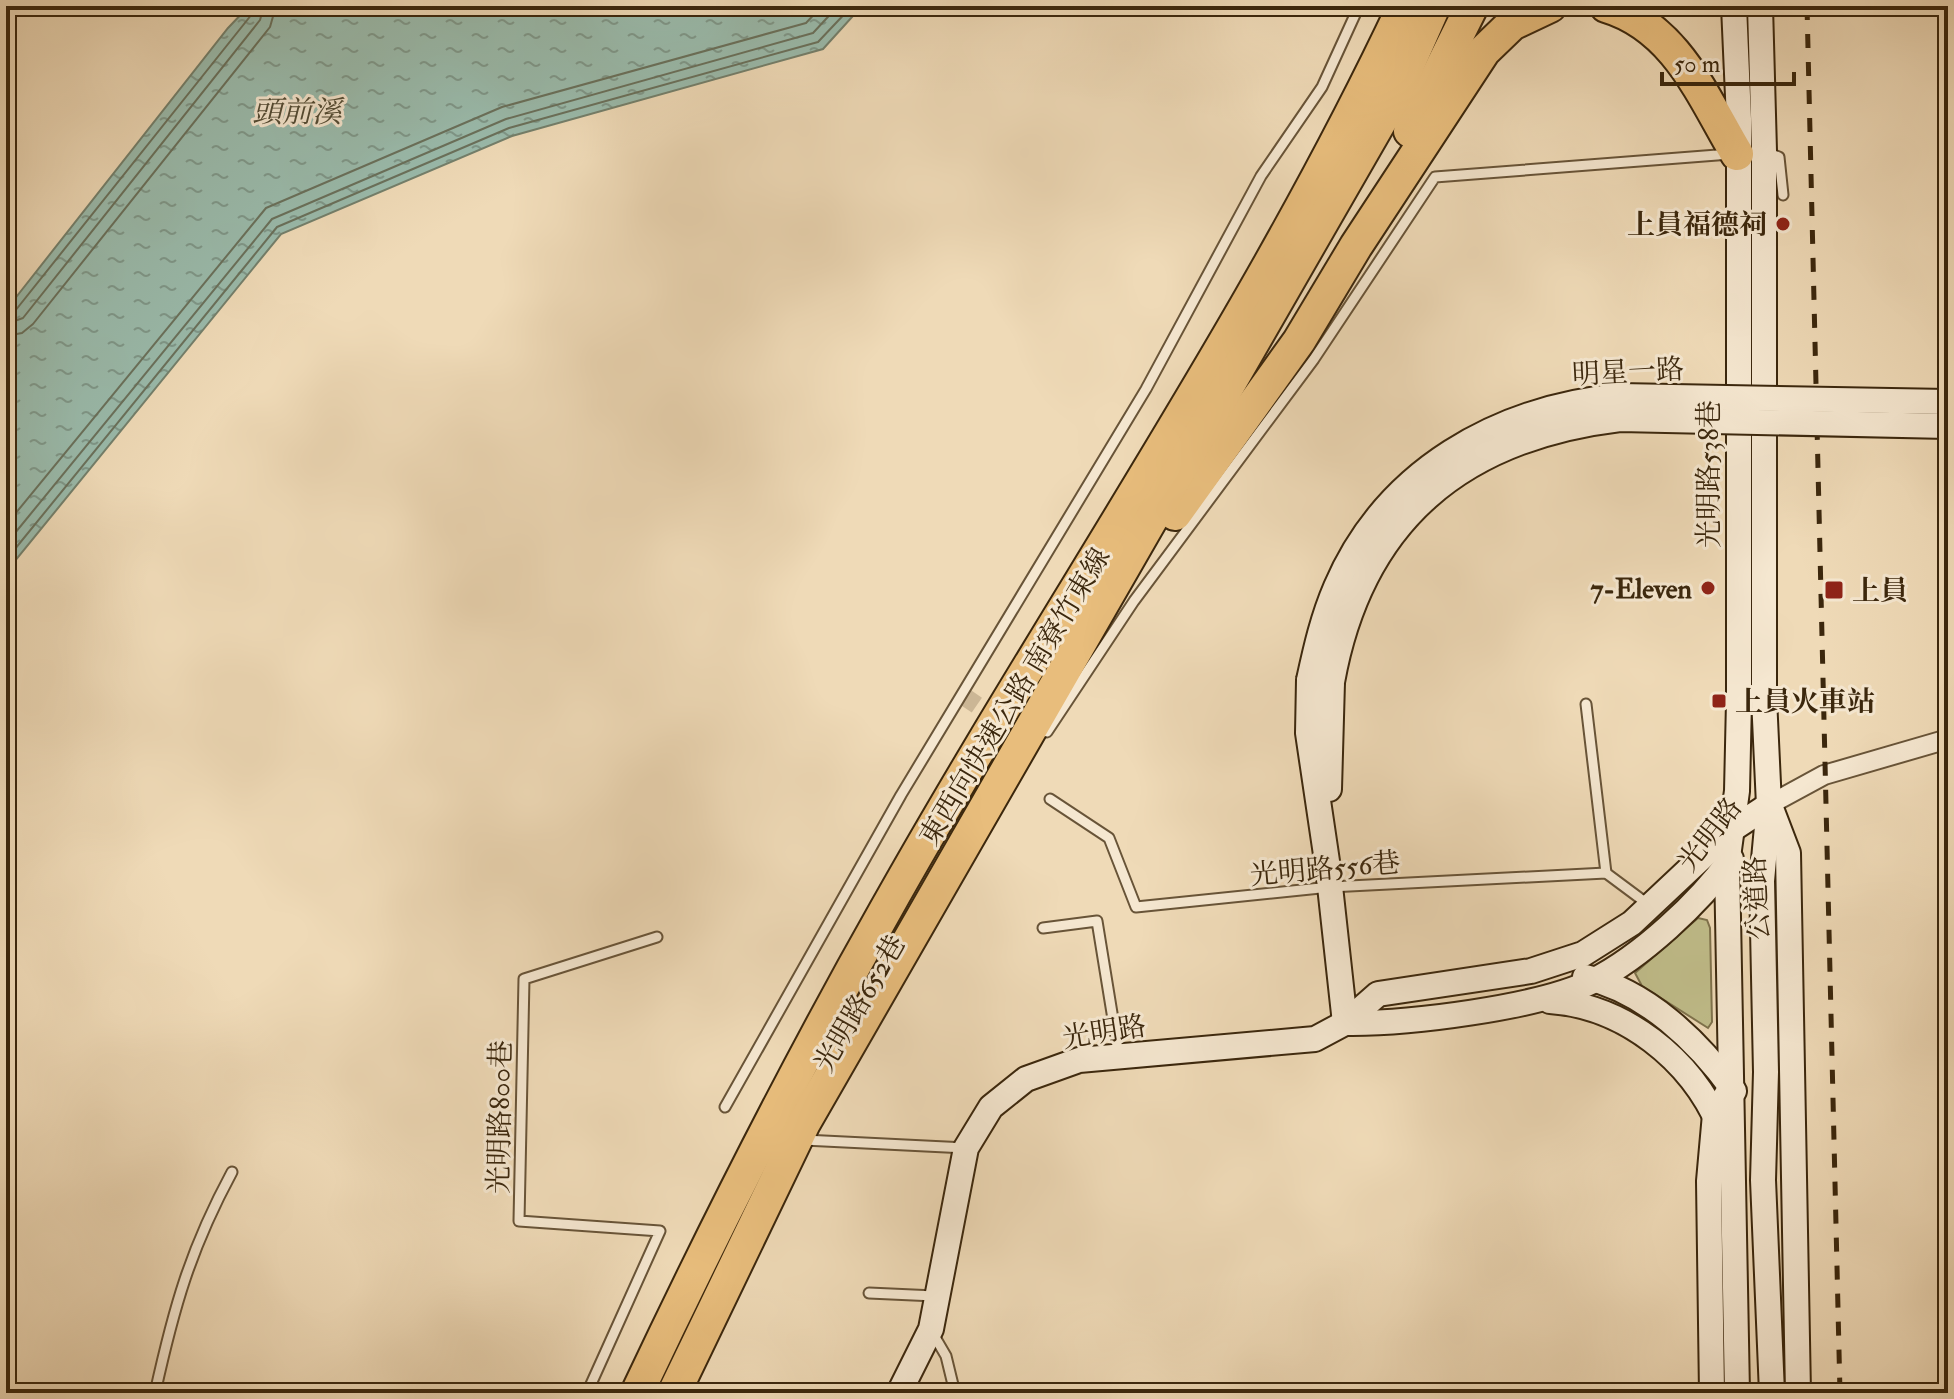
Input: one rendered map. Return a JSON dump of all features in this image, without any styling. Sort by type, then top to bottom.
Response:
[{"type":"highway","points":[[1374,70],[1397,6]]},
{"type":"highway","name":"東西向快速公路 南寮竹東線","points":[[637,1393],[716,1226],[885,911],[1237,323],[1374,70],[1404,6]]},
{"type":"highway","name":"東西向快速公路 南寮竹東線","points":[[674,1393],[804,1123],[1393,99],[1434,6]]},
{"type":"highway","points":[[1356,246],[1472,6]]},
{"type":"highway","points":[[1089,628],[1291,352],[1356,246],[1484,51],[1512,24],[1550,6]]},
{"type":"highway","points":[[1606,6],[1646,22],[1665,40],[1751,153]]},
{"type":"street","name":"光明路538巷","points":[[1734,6],[1751,153],[1769,805]]},
{"type":"street","name":"光明路538巷","points":[[1729,846],[1737,791],[1751,153],[1760,6]]},
{"type":"street","name":"明星一路","points":[[1320,681],[1319,634],[1336,585],[1360,542],[1387,508],[1428,469],[1475,436],[1521,415],[1570,401],[1620,396],[1948,402]]},
{"type":"street","name":"明星一路","points":[[1345,1023],[1329,877],[1308,733],[1320,681],[1354,596],[1376,556],[1404,520],[1441,486],[1485,455],[1528,437],[1576,424],[1620,419],[1948,426]]},
{"type":"street","name":"光明路","points":[[899,1393],[931,1329],[966,1148],[991,1107],[1026,1079],[1079,1060],[1315,1039],[1345,1023],[1378,994],[1531,971],[1583,954],[1652,907],[1729,846],[1769,805],[1824,775],[1948,739]]},
{"type":"street","name":"光明路","points":[[1345,1023],[1383,1024],[1520,1002],[1595,980],[1679,915],[1729,846],[1769,805]]},
{"type":"street","name":"公道路","points":[[1769,805],[1762,881],[1763,1180],[1772,1393]]},
{"type":"street","name":"公道路","points":[[1769,805],[1788,853],[1798,1393]]},
{"type":"street","name":"公道路","points":[[1729,846],[1737,1393]]},
{"type":"street","points":[[1531,971],[1595,980],[1624,991],[1662,1015],[1731,1087],[1793,1180]]},
{"type":"street","name":"公道路","points":[[1520,1002],[1581,1003],[1628,1023],[1665,1051],[1715,1114],[1736,1181]]},
{"type":"street","points":[[1712,1393],[1709,1181],[1715,1114],[1731,1087]]},
{"type":"street","points":[[1710,1348],[1738,1349]]},
{"type":"lane","points":[[725,1107],[901,795],[1146,389],[1261,176],[1322,87],[1359,6]]},
{"type":"lane","points":[[1038,747],[1134,601],[1314,359],[1435,177],[1751,153],[1779,157],[1783,195]]},
{"type":"lane","points":[[1843,411],[1948,414]]},
{"type":"lane","points":[[1586,704],[1606,873],[1652,907]]},
{"type":"lane","name":"光明路556巷","points":[[1050,799],[1109,838],[1136,907],[1329,877],[1606,873]]},
{"type":"lane","name":"光明路652巷","points":[[949,895],[803,1142],[966,1148]]},
{"type":"lane","points":[[1043,928],[1097,921],[1119,1056]]},
{"type":"lane","name":"光明路800巷","points":[[587,1393],[660,1231],[519,1221],[524,979],[657,937]]},
{"type":"lane","points":[[155,1393],[177,1298],[201,1230],[232,1172]]},
{"type":"lane","points":[[869,1293],[938,1297]]},
{"type":"lane","points":[[931,1329],[946,1356],[955,1393]]},
{"type":"shaded area","points":[[1698,918],[1707,920],[1710,928],[1712,1022],[1708,1028],[1642,986],[1635,973]]},
{"type":"water","name":"頭前溪","points":[[249,6],[862,6],[823,49],[512,136],[281,234],[6,572],[6,310],[228,28]]},
{"type":"tunnel","points":[[962,695],[1032,743]]},
{"type":"railway","points":[[1807,6],[1840,1393]]},
{"type":"place","name":"上員福德祠","points":[[1783,224]]},
{"type":"place","name":"7-Eleven","points":[[1708,588]]},
{"type":"place","name":"上員","points":[[1834,590]]},
{"type":"place","name":"上員火車站","points":[[1719,701]]}]
